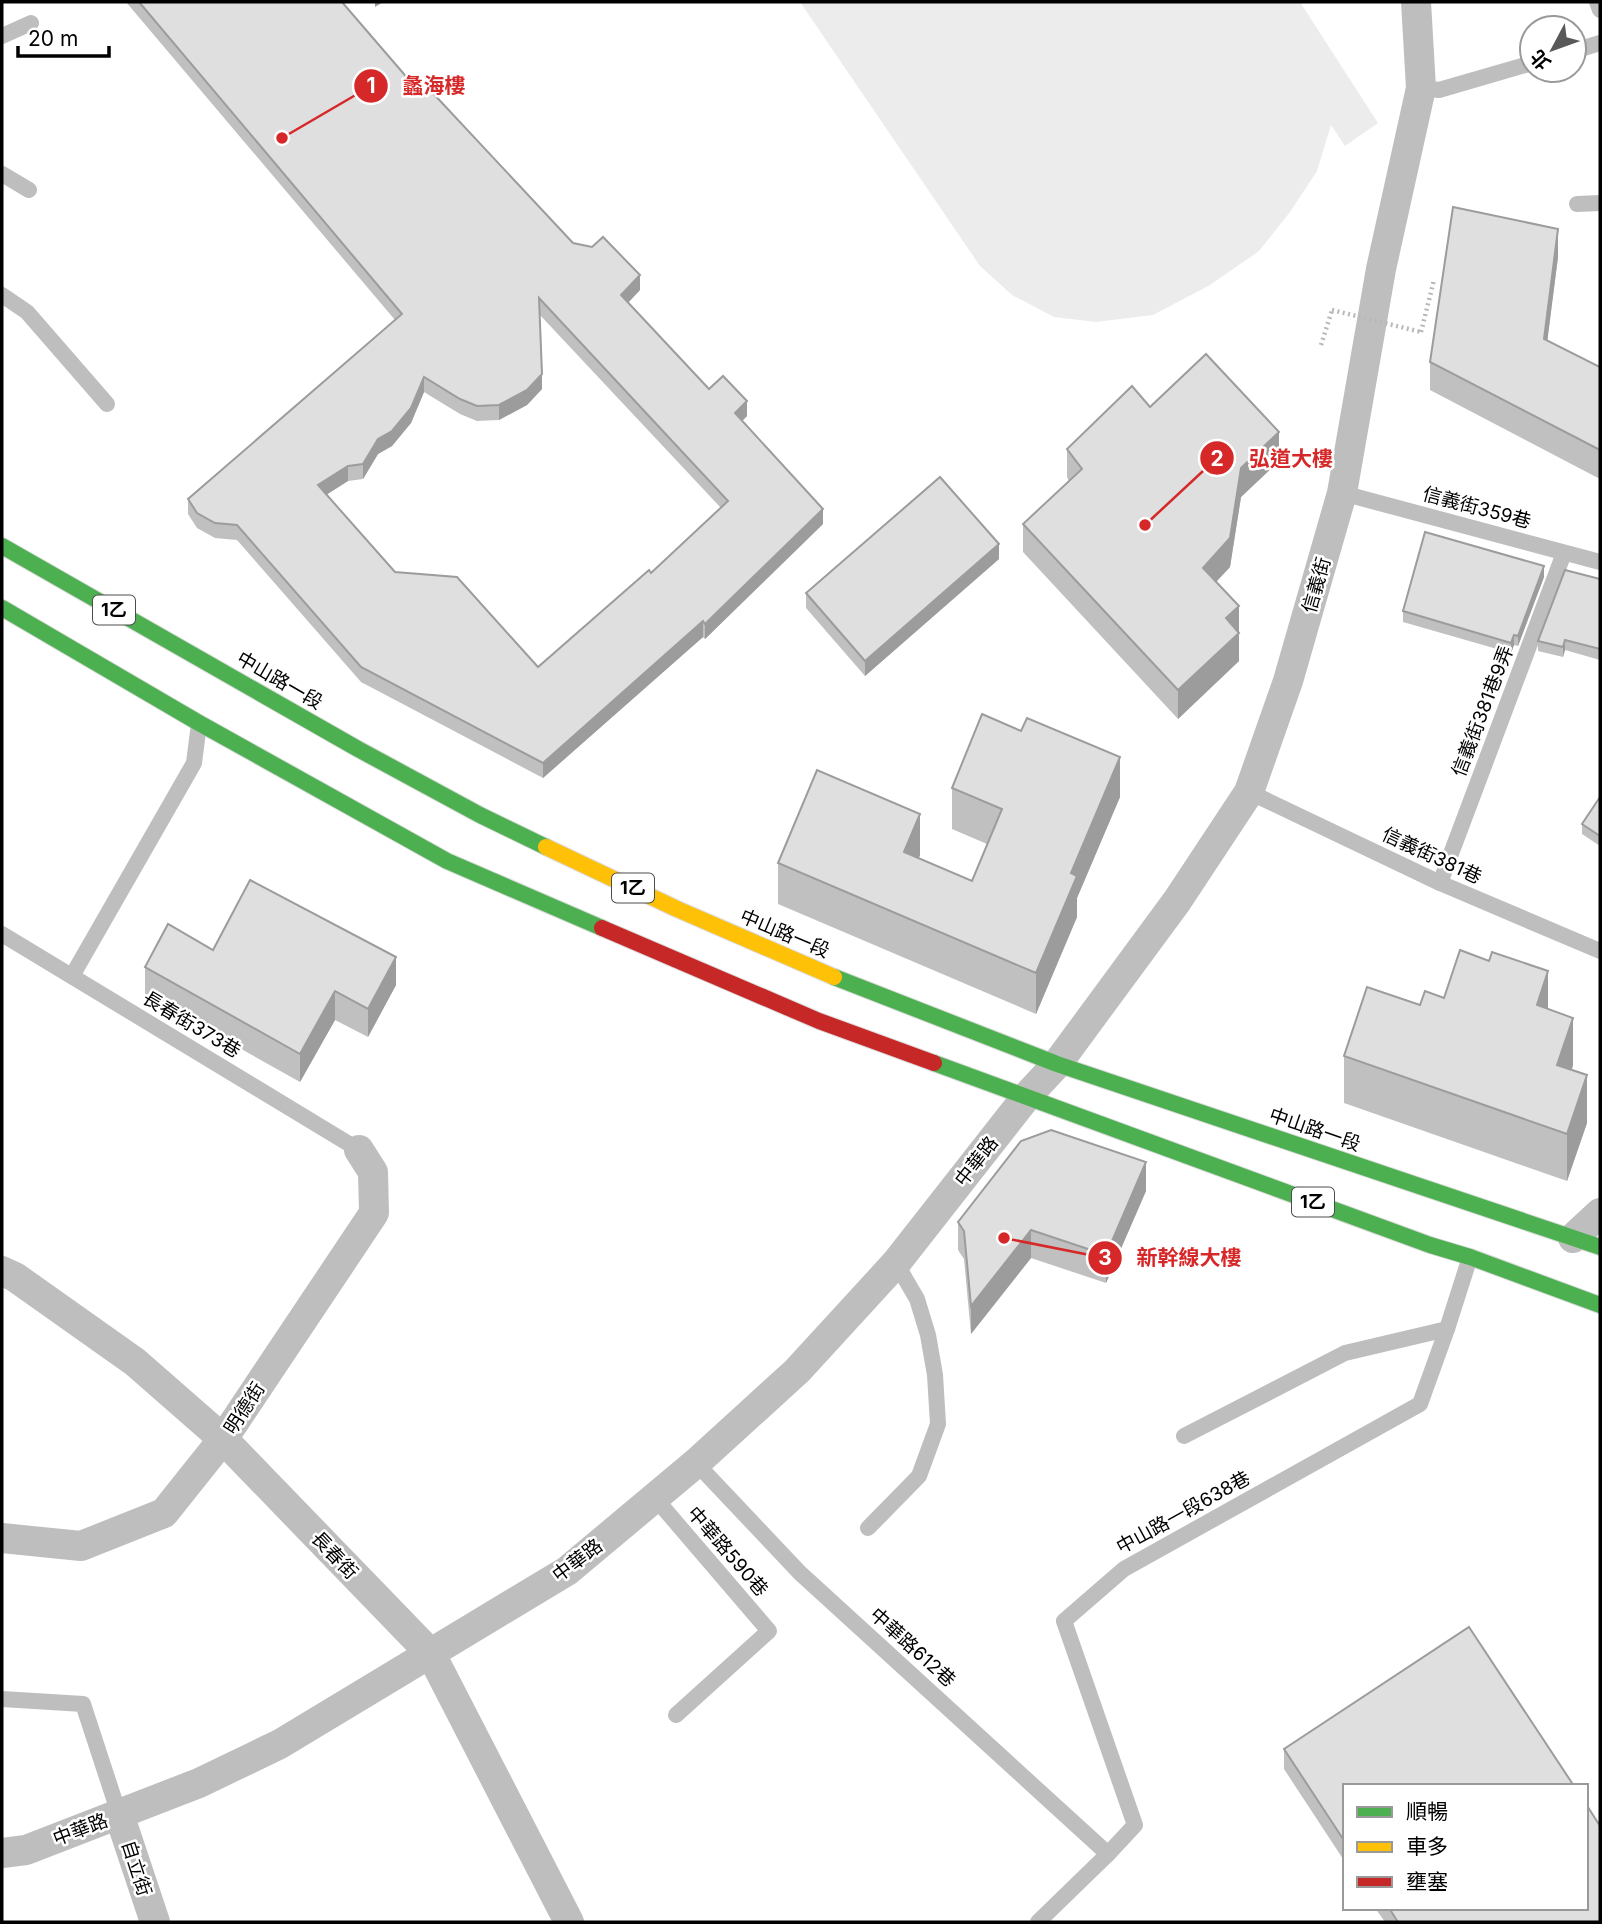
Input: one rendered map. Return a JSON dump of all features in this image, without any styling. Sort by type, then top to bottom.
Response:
[{"type":"main road","name":"中山路一段","points":[[2,546],[358,749],[480,815],[677,909],[839,980],[1057,1063],[1587,1242]]},
{"type":"main road","name":"1乙","points":[[2,608],[199,723],[447,861],[819,1021],[1600,1306]]},
{"type":"street","name":"信義街","points":[[1027,1096],[1057,1063],[1177,901],[1249,792],[1288,681],[1342,493],[1381,269],[1421,88],[1416,2]]},
{"type":"street","name":"中華路","points":[[2,1853],[26,1850],[199,1783],[279,1744],[567,1571],[696,1463],[797,1371],[896,1263],[1027,1096]]},
{"type":"street","name":"明德街","points":[[2,1538],[80,1546],[164,1513],[223,1439],[374,1213],[373,1172],[359,1150]]},
{"type":"street","points":[[1587,1242],[1600,1213]]},
{"type":"street","name":"長春街","points":[[2,1271],[135,1362],[223,1439],[431,1654],[569,1922]]},
{"type":"street","name":"自立街","points":[[119,1814],[155,1922]]},
{"type":"lane","points":[[1597,2],[1600,10]]},
{"type":"lane","points":[[2,36],[31,23]]},
{"type":"lane","points":[[1421,88],[1439,90],[1518,67]]},
{"type":"lane","points":[[2,174],[29,190]]},
{"type":"lane","points":[[1577,204],[1600,204]]},
{"type":"lane","points":[[2,295],[27,312],[107,404]]},
{"type":"lane","name":"信義街359巷","points":[[1342,493],[1600,562]]},
{"type":"lane","name":"信義街381巷9弄","points":[[1440,883],[1564,553]]},
{"type":"lane","points":[[72,976],[194,763],[199,723]]},
{"type":"lane","name":"信義街381巷","points":[[1249,792],[1440,883],[1600,951]]},
{"type":"lane","name":"長春街373巷","points":[[2,934],[359,1150]]},
{"type":"lane","name":"中山路一段638巷","points":[[1108,1854],[1135,1825],[1064,1621],[1124,1569],[1419,1404],[1470,1257]]},
{"type":"lane","points":[[868,1528],[919,1476],[937,1424],[935,1376],[928,1335],[917,1299],[896,1263]]},
{"type":"lane","points":[[1184,1436],[1345,1353],[1447,1329]]},
{"type":"lane","name":"中華路612巷","points":[[696,1463],[800,1573],[1108,1854]]},
{"type":"lane","name":"中華路590巷","points":[[655,1498],[769,1631],[676,1715]]},
{"type":"lane","points":[[2,1699],[83,1704],[119,1814]]},
{"type":"lane","points":[[1038,1922],[1108,1854]]},
{"type":"path","points":[[1321,345],[1332,310],[1421,332],[1434,280]]},
{"type":"shaded area","points":[[800,2],[1300,2],[1378,123],[1345,146],[1331,125],[1317,171],[1290,212],[1259,251],[1210,285],[1153,315],[1096,322],[1054,317],[1012,295],[980,266]]},
{"type":"building","points":[[139,2],[342,2],[422,95],[429,89],[573,243],[592,247],[603,237],[640,275],[621,295],[709,389],[723,376],[747,401],[735,413],[823,509],[705,624],[703,621],[543,763],[361,667],[237,525],[215,523],[197,513],[188,499],[402,314]],"holes":[[[539,298],[728,501],[651,573],[649,570],[538,667],[457,577],[395,572],[318,485],[348,466],[363,464],[378,439],[392,431],[411,408],[424,377],[477,406],[499,405],[527,390],[542,374]]]},
{"type":"building","points":[[1453,207],[1558,229],[1544,339],[1600,367],[1600,450],[1430,362]]},
{"type":"building","points":[[1206,354],[1279,432],[1241,468],[1230,538],[1203,568],[1239,606],[1226,618],[1239,633],[1178,690],[1023,524],[1082,469],[1067,449],[1132,386],[1150,407]]},
{"type":"building","points":[[940,477],[999,544],[865,661],[806,593]]},
{"type":"building","points":[[1425,532],[1544,566],[1518,636],[1514,635],[1511,643],[1403,611]]},
{"type":"building","points":[[1565,570],[1600,579],[1600,649],[1565,640],[1563,647],[1538,641]]},
{"type":"building","points":[[982,714],[1021,731],[1027,718],[1120,757],[1071,873],[1077,876],[1036,973],[778,863],[817,770],[920,814],[904,852],[972,881],[1002,809],[952,788]]},
{"type":"building","points":[[1600,797],[1600,836],[1582,824]]},
{"type":"building","points":[[250,880],[396,957],[368,1009],[335,991],[300,1054],[145,967],[168,924],[213,950]]},
{"type":"building","points":[[1460,950],[1489,961],[1492,952],[1548,971],[1537,1005],[1573,1018],[1557,1065],[1587,1075],[1567,1134],[1344,1056],[1367,987],[1420,1005],[1425,991],[1444,998]]},
{"type":"building","points":[[1051,1130],[1146,1162],[1106,1255],[1031,1230],[971,1306],[964,1231],[958,1222],[1021,1141]]},
{"type":"building","points":[[1469,1627],[1573,1784],[1343,1784],[1343,1839],[1284,1749]]},
{"type":"building","points":[[1588,1807],[1600,1826],[1600,1922],[1398,1922],[1390,1910],[1588,1910]]},
{"type":"traffic: fast","points":[[2,546],[358,749],[480,815],[546,847]]},
{"type":"traffic: fast","points":[[2,608],[199,723],[447,861],[602,928]]},
{"type":"traffic: fast","points":[[834,977],[1057,1064],[1600,1247]]},
{"type":"traffic: fast","points":[[934,1063],[1600,1305]]},
{"type":"traffic: slow","points":[[546,847],[677,909],[834,977]]},
{"type":"traffic: jam","points":[[602,928],[819,1021],[934,1063]]},
{"type":"place","name":"蠡海樓","points":[[282,138]]},
{"type":"place","name":"弘道大樓","points":[[1145,525]]},
{"type":"place","name":"新幹線大樓","points":[[1004,1238]]}]
